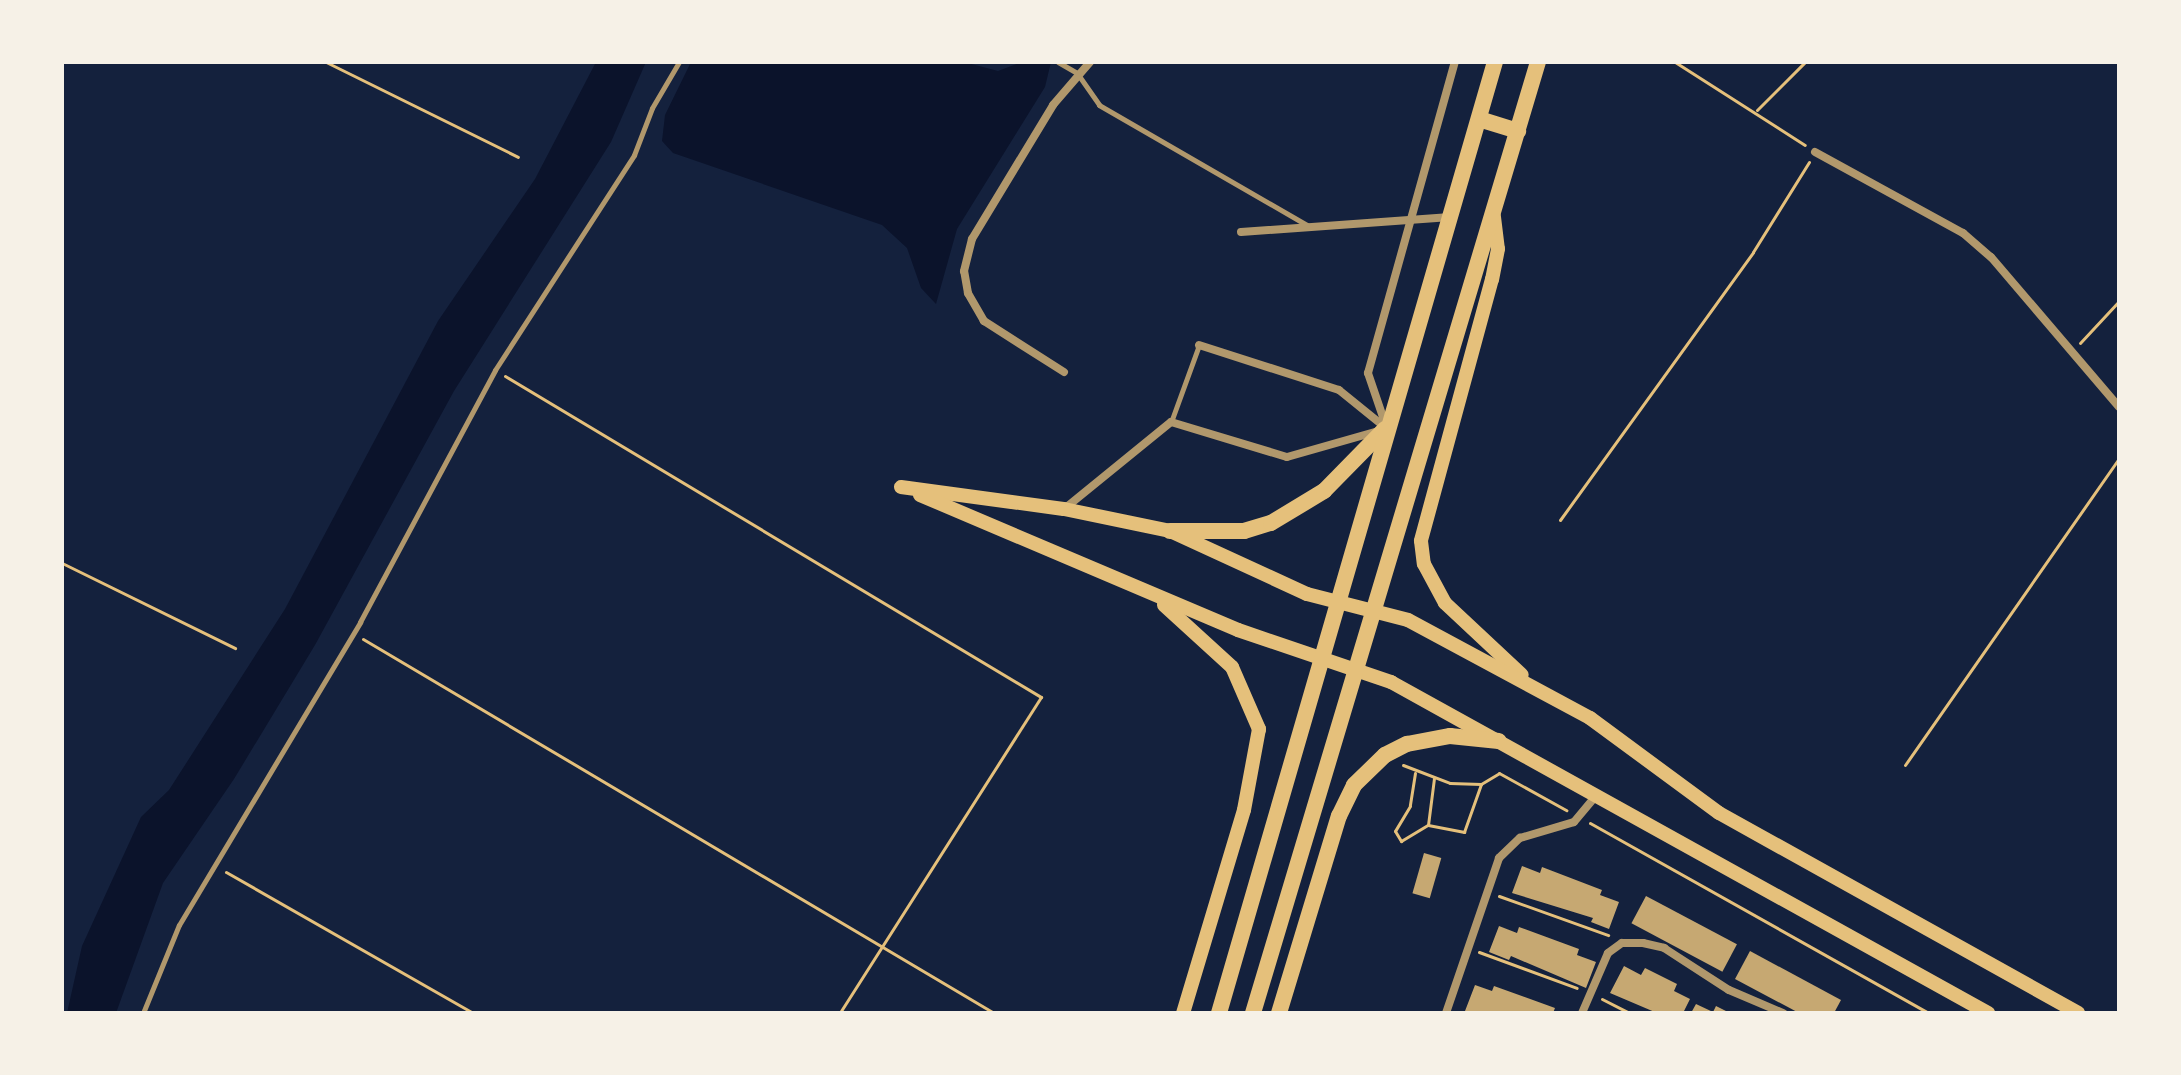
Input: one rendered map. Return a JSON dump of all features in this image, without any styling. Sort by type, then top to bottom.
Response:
[{"type":"main road","points":[[1219,1013],[1495,62]]},
{"type":"main road","points":[[1253,1013],[1538,62]]},
{"type":"main road","points":[[1479,119],[1518,131]]},
{"type":"main road","points":[[1494,217],[1498,249],[1492,279],[1421,541],[1424,564],[1445,603],[1543,693]]},
{"type":"main road","points":[[1387,428],[1324,491],[1271,523],[1244,531],[1170,531],[1064,509],[901,487],[1238,630],[1358,667],[1598,795],[1988,1013]]},
{"type":"main road","points":[[1170,531],[1280,583],[1337,603],[1408,620],[1627,742],[1719,813],[2078,1013]]},
{"type":"main road","points":[[1152,594],[1232,667],[1259,729],[1244,810],[1183,1013]]},
{"type":"main road","points":[[1279,1013],[1346,799],[1385,755],[1407,744],[1450,736],[1499,741]]},
{"type":"street","points":[[1064,372],[984,321],[968,293],[964,271],[972,239],[1077,73],[1090,62]]},
{"type":"street","points":[[1387,428],[1368,373],[1455,62]]},
{"type":"street","points":[[1815,152],[1963,233],[1991,257],[2119,407]]},
{"type":"street","points":[[1241,232],[1450,217]]},
{"type":"street","points":[[1199,345],[1339,390],[1387,428]]},
{"type":"street","points":[[1064,509],[1171,422],[1287,457],[1387,428]]},
{"type":"street","points":[[1446,1013],[1487,892],[1510,844],[1579,817],[1598,795]]},
{"type":"street","points":[[1582,1013],[1608,953],[1622,943],[1664,948],[1729,990],[1783,1013]]},
{"type":"lane","points":[[143,1013],[179,925],[353,633],[495,370],[599,214],[679,62]]},
{"type":"lane","points":[[1058,62],[1077,73],[1099,105],[1311,227]]},
{"type":"lane","points":[[1171,422],[1199,345]]},
{"type":"path","points":[[326,62],[518,157]]},
{"type":"path","points":[[1560,520],[1753,252],[1815,152],[1756,111],[1675,62]]},
{"type":"path","points":[[1756,111],[1805,62]]},
{"type":"path","points":[[2072,351],[2119,301]]},
{"type":"path","points":[[495,370],[1041,697],[840,1013]]},
{"type":"path","points":[[1905,765],[2119,458]]},
{"type":"path","points":[[62,563],[235,648]]},
{"type":"path","points":[[353,633],[994,1013]]},
{"type":"path","points":[[1385,755],[1415,772],[1434,778],[1481,784],[1499,773],[1929,1013]]},
{"type":"path","points":[[1415,772],[1410,806],[1395,831],[1401,841],[1428,825],[1464,832],[1481,784]]},
{"type":"path","points":[[1428,825],[1434,778]]},
{"type":"path","points":[[213,865],[473,1013]]},
{"type":"path","points":[[1487,892],[1604,932],[1622,943]]},
{"type":"path","points":[[1468,947],[1590,992],[1629,1013]]},
{"type":"water","points":[[596,62],[646,62],[611,142],[454,391],[315,645],[234,779],[163,883],[116,1013],[67,1013],[82,946],[141,817],[169,790],[285,609],[438,321],[535,179]]},
{"type":"water","points":[[691,62],[964,62],[998,71],[1022,62],[1051,62],[1045,87],[957,229],[936,304],[921,288],[907,248],[882,225],[673,153],[662,141],[665,115]]},
{"type":"building","points":[[1424,853],[1441,858],[1430,898],[1412,893]]},
{"type":"building","points":[[1522,866],[1540,873],[1542,867],[1602,890],[1600,895],[1619,902],[1609,929],[1591,922],[1593,918],[1512,893]]},
{"type":"building","points":[[1646,896],[1737,944],[1722,972],[1631,923]]},
{"type":"building","points":[[1499,926],[1517,933],[1519,927],[1579,949],[1577,955],[1596,962],[1586,988],[1511,956],[1509,960],[1489,952]]},
{"type":"building","points":[[1750,951],[1841,1000],[1834,1013],[1799,1013],[1735,979]]},
{"type":"building","points":[[1624,966],[1641,975],[1645,968],[1677,984],[1674,991],[1690,999],[1683,1013],[1657,1013],[1610,993]]},
{"type":"building","points":[[1475,985],[1492,991],[1494,986],[1555,1008],[1553,1013],[1470,1013],[1465,1011]]},
{"type":"building","points":[[1696,1004],[1713,1012],[1716,1006],[1730,1013],[1691,1013]]}]
